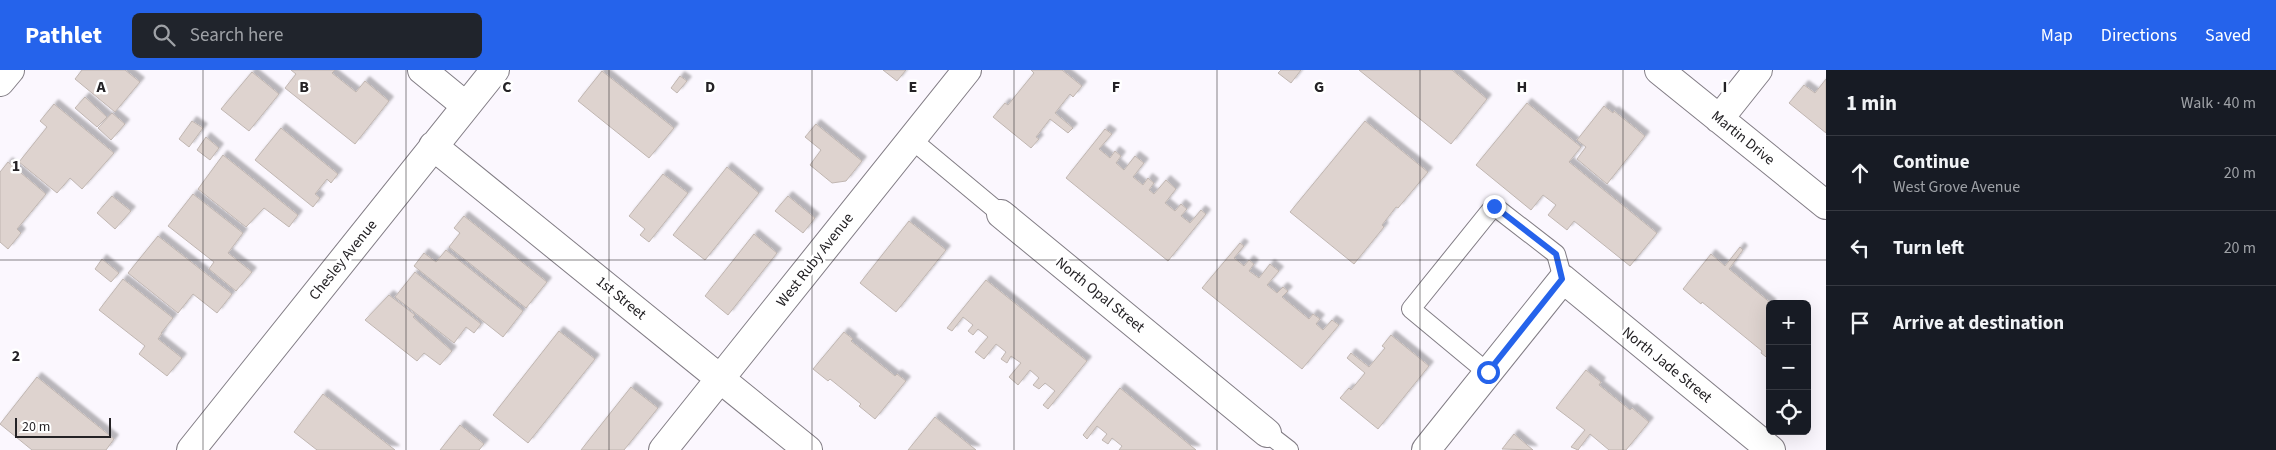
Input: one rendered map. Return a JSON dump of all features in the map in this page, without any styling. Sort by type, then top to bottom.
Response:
[{"type":"street","points":[[0,82],[10,70]]},
{"type":"street","points":[[422,70],[466,106]]},
{"type":"street","name":"Chesley Avenue","points":[[200,447],[433,146],[495,70]]},
{"type":"street","name":"West Ruby Avenue","points":[[663,450],[967,70]]},
{"type":"street","name":"Martin Drive","points":[[1659,70],[1826,205]]},
{"type":"street","points":[[1719,119],[1758,70]]},
{"type":"street","name":"1st Street","points":[[433,146],[808,450]]},
{"type":"street","name":"North Opal Street","points":[[1001,214],[1267,433]]},
{"type":"street","points":[[1426,450],[1562,279]]},
{"type":"street","name":"North Jade Street","points":[[1562,279],[1771,450]]},
{"type":"lane","name":"North Opal Street","points":[[911,139],[1001,214]]},
{"type":"lane","points":[[1488,372],[1411,309],[1494,206],[1556,254],[1562,279]]},
{"type":"lane","name":"North Opal Street","points":[[1267,433],[1289,450]]},
{"type":"building","points":[[82,70],[125,70],[140,82],[115,112],[75,79]]},
{"type":"building","points":[[291,70],[335,70],[332,73],[356,92],[365,81],[389,101],[355,144],[285,88],[296,74]]},
{"type":"building","points":[[883,70],[906,70],[897,81]]},
{"type":"building","points":[[1031,70],[1062,70],[1082,86],[1073,97],[1070,94],[1055,113],[1073,128],[1068,133],[1050,119],[1036,137],[1039,139],[1031,148],[993,117],[1005,103],[1008,105],[1034,73]]},
{"type":"building","points":[[1281,70],[1301,70],[1291,83],[1278,73]]},
{"type":"building","points":[[1359,70],[1452,70],[1487,99],[1451,144]]},
{"type":"building","points":[[602,71],[674,128],[649,158],[578,101]]},
{"type":"building","points":[[252,72],[279,94],[249,131],[221,109]]},
{"type":"building","points":[[680,76],[687,81],[677,93],[671,88]]},
{"type":"building","points":[[1826,79],[1826,133],[1789,103],[1804,85],[1815,93]]},
{"type":"building","points":[[85,97],[107,117],[97,127],[75,108]]},
{"type":"building","points":[[1527,103],[1581,147],[1569,162],[1657,233],[1630,266],[1574,221],[1567,230],[1548,215],[1556,205],[1543,195],[1531,210],[1476,165]]},
{"type":"building","points":[[54,104],[114,153],[82,189],[70,178],[57,193],[19,162],[47,127],[40,121]]},
{"type":"building","points":[[1604,106],[1613,113],[1614,111],[1645,136],[1607,184],[1577,159],[1586,147],[1577,140]]},
{"type":"building","points":[[112,113],[125,124],[111,140],[98,128]]},
{"type":"building","points":[[192,121],[203,128],[189,147],[179,139]]},
{"type":"building","points":[[1365,121],[1428,172],[1398,208],[1396,207],[1382,225],[1384,227],[1354,264],[1290,212]]},
{"type":"building","points":[[816,124],[862,161],[846,181],[832,183],[810,165],[821,150],[805,137]]},
{"type":"building","points":[[281,128],[338,174],[331,183],[327,179],[315,194],[320,198],[313,207],[255,160]]},
{"type":"building","points":[[1105,129],[1112,134],[1099,149],[1110,158],[1115,151],[1121,156],[1116,163],[1124,170],[1135,156],[1144,163],[1133,177],[1143,185],[1148,178],[1154,183],[1149,190],[1154,194],[1166,180],[1176,189],[1165,203],[1175,211],[1181,204],[1187,209],[1181,216],[1190,223],[1201,210],[1206,214],[1168,261],[1066,178]]},
{"type":"building","points":[[206,137],[219,148],[210,160],[197,150]]},
{"type":"building","points":[[223,155],[298,215],[289,227],[264,208],[246,227],[198,189]]},
{"type":"building","points":[[8,162],[46,194],[17,229],[21,233],[8,249],[0,242],[0,172]]},
{"type":"building","points":[[727,167],[759,193],[705,260],[673,235]]},
{"type":"building","points":[[663,174],[688,193],[649,242],[640,235],[645,229],[629,216]]},
{"type":"building","points":[[193,194],[243,233],[228,253],[252,272],[236,291],[209,269],[214,262],[168,226]]},
{"type":"building","points":[[112,196],[131,211],[115,229],[97,213]]},
{"type":"building","points":[[788,196],[815,218],[803,233],[775,211]]},
{"type":"building","points":[[464,216],[547,282],[526,308],[449,247],[460,233],[454,228]]},
{"type":"building","points":[[909,221],[946,250],[896,312],[860,283]]},
{"type":"building","points":[[754,234],[777,253],[728,315],[705,296]]},
{"type":"building","points":[[158,236],[232,294],[217,313],[193,294],[178,313],[128,273]]},
{"type":"building","points":[[1240,243],[1244,246],[1234,258],[1244,266],[1249,260],[1254,264],[1249,271],[1259,278],[1270,264],[1279,271],[1267,285],[1277,293],[1283,287],[1288,291],[1282,297],[1309,319],[1313,314],[1320,319],[1316,324],[1323,330],[1332,320],[1339,325],[1302,369],[1202,288]]},
{"type":"building","points":[[1740,247],[1743,250],[1729,269],[1767,300],[1766,357],[1761,353],[1762,351],[1702,302],[1701,304],[1683,289],[1711,254],[1725,266]]},
{"type":"building","points":[[446,250],[523,311],[503,337],[414,266],[424,253],[436,262]]},
{"type":"building","points":[[102,259],[119,273],[111,282],[95,269]]},
{"type":"building","points":[[415,272],[481,324],[474,333],[466,327],[454,343],[395,297]]},
{"type":"building","points":[[123,279],[173,318],[158,339],[182,358],[167,376],[139,354],[145,346],[99,310]]},
{"type":"building","points":[[986,280],[1087,361],[1048,409],[1043,405],[1055,391],[1045,383],[1039,389],[1033,385],[1039,378],[1030,370],[1018,385],[1009,377],[1021,363],[1011,356],[1007,363],[1001,359],[1006,352],[996,344],[984,359],[975,352],[988,337],[978,329],[973,335],[968,331],[973,325],[963,317],[952,331],[947,328]]},
{"type":"building","points":[[389,295],[415,315],[413,317],[452,351],[440,365],[424,353],[417,361],[365,320]]},
{"type":"building","points":[[559,331],[595,359],[528,443],[493,415]]},
{"type":"building","points":[[844,332],[853,339],[851,341],[895,376],[897,374],[906,381],[875,419],[859,406],[861,404],[830,379],[828,381],[813,369]]},
{"type":"building","points":[[1391,335],[1429,366],[1378,429],[1340,398],[1349,388],[1351,390],[1365,373],[1347,358],[1351,353],[1369,367],[1385,348],[1382,346]]},
{"type":"building","points":[[1586,370],[1601,382],[1599,385],[1630,410],[1632,408],[1649,422],[1626,450],[1609,450],[1590,434],[1578,450],[1571,447],[1585,430],[1556,408]]},
{"type":"building","points":[[37,377],[114,439],[106,450],[32,450],[0,424]]},
{"type":"building","points":[[631,387],[658,408],[624,450],[581,450]]},
{"type":"building","points":[[1120,388],[1196,450],[1119,450],[1122,446],[1112,438],[1108,444],[1102,440],[1107,434],[1097,426],[1087,439],[1083,435]]},
{"type":"building","points":[[323,394],[395,450],[317,450],[294,432]]},
{"type":"building","points":[[935,417],[976,450],[908,450]]},
{"type":"building","points":[[460,425],[484,444],[479,450],[440,450]]},
{"type":"building","points":[[1514,434],[1533,450],[1502,449]]},
{"type":"route","points":[[1488,372],[1562,279],[1556,254],[1494,206]]}]
